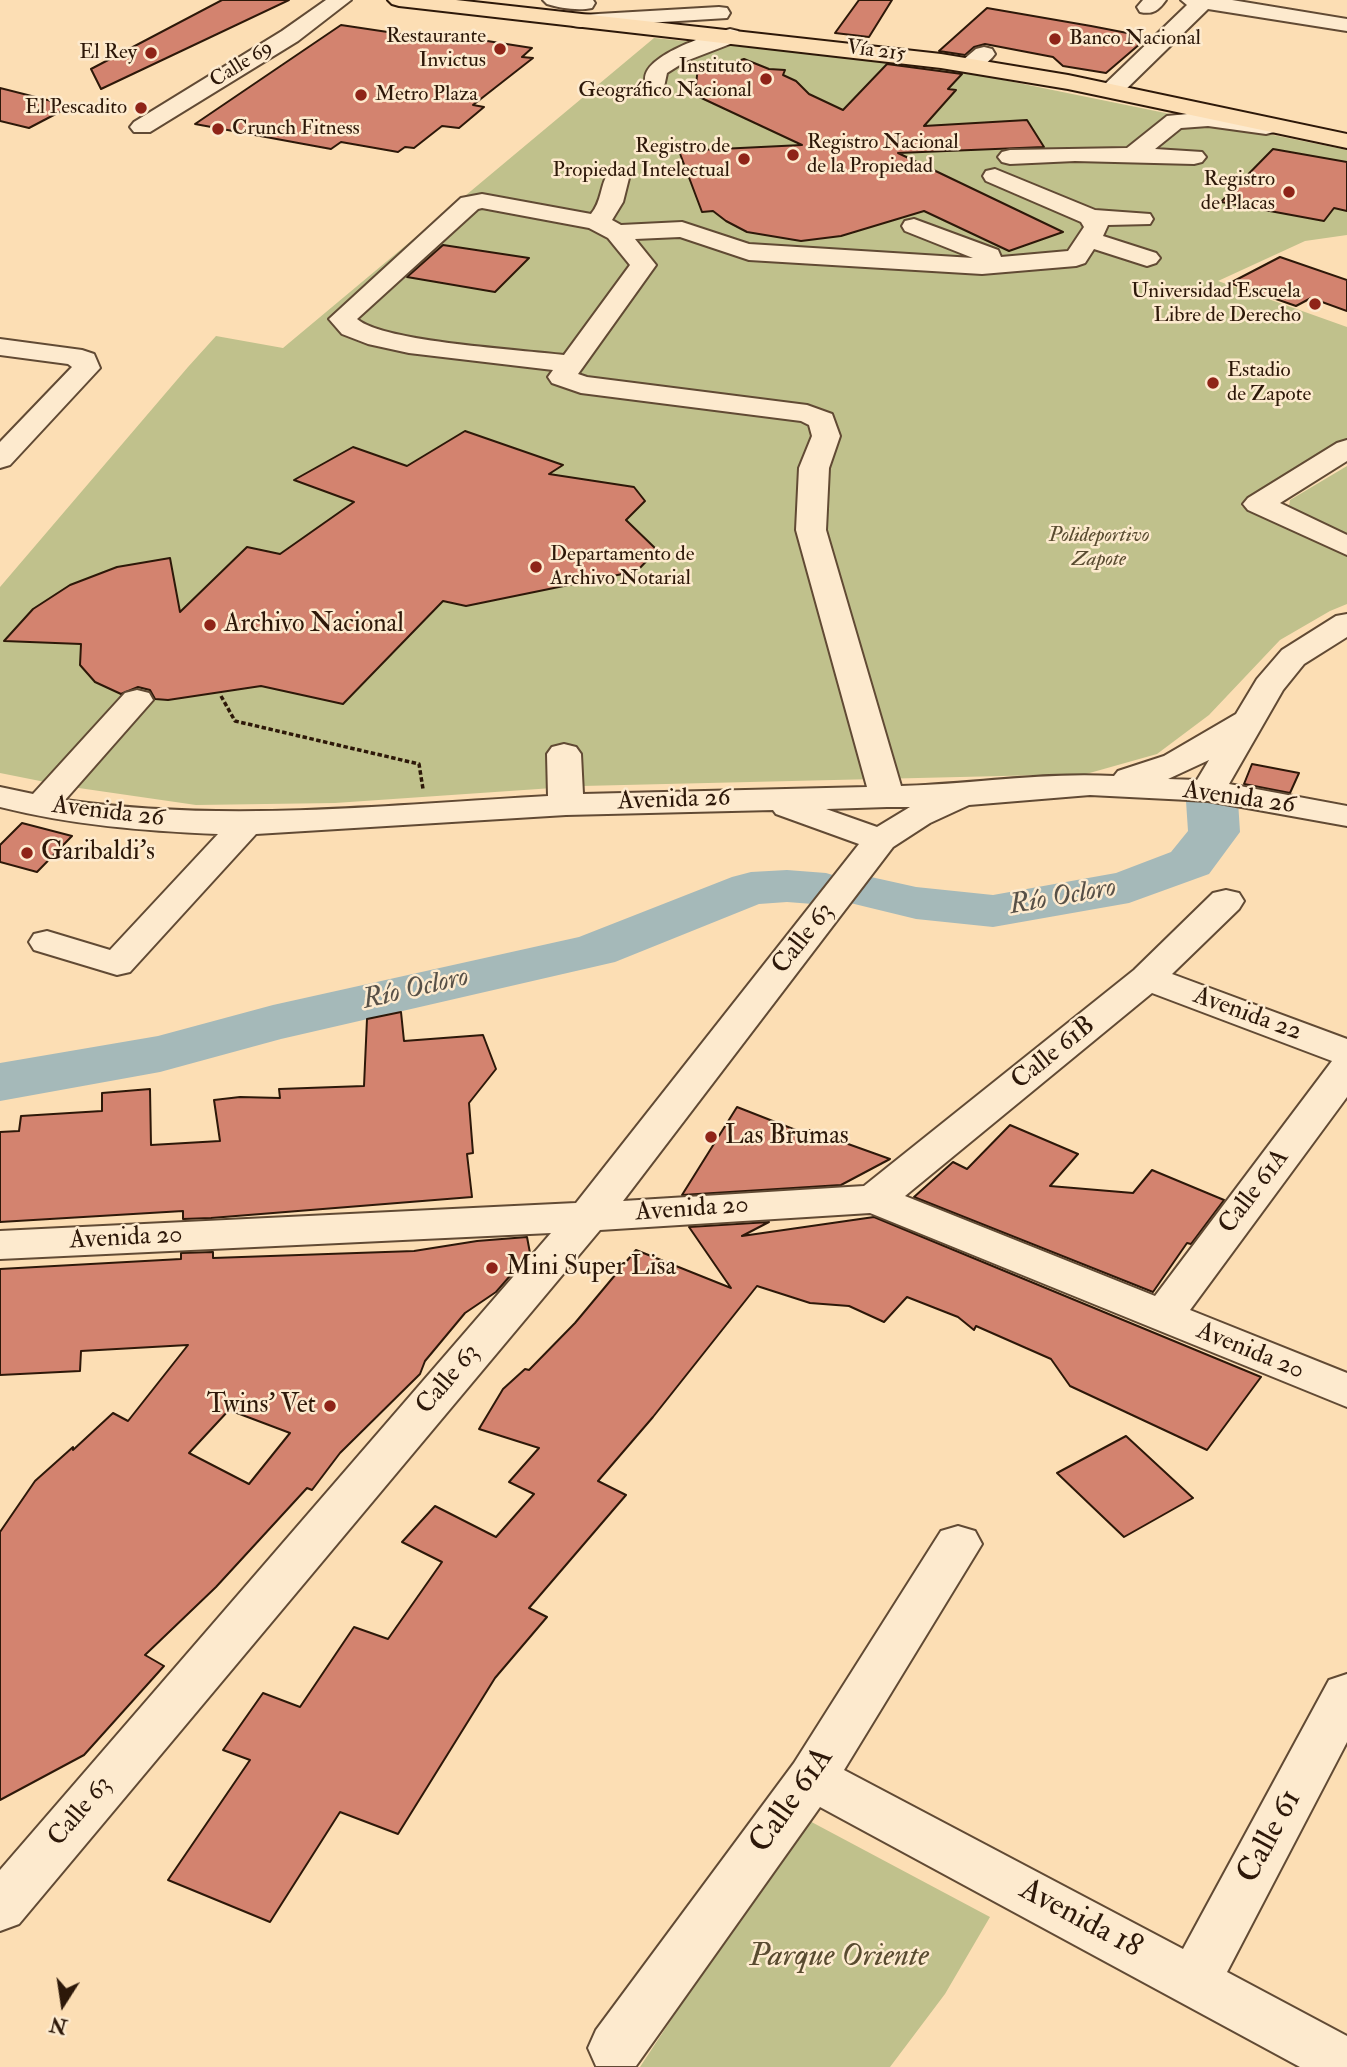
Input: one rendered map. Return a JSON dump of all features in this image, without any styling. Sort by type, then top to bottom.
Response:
[{"type":"main road","name":"Vía 215","points":[[399,0],[582,12],[703,33],[976,59],[1068,82],[1347,141]]},
{"type":"street","name":"Calle 69","points":[[142,127],[290,36],[340,0]]},
{"type":"street","points":[[554,0],[582,12],[724,7]]},
{"type":"street","points":[[1111,90],[1198,1],[1347,25]]},
{"type":"street","points":[[703,33],[724,7]]},
{"type":"street","points":[[656,82],[656,71],[678,56],[730,36]]},
{"type":"street","points":[[1068,82],[1086,90],[1136,102],[1157,113],[1159,118],[1142,134],[1134,154]]},
{"type":"street","points":[[1134,154],[1167,125],[1187,119],[1208,119],[1315,134]]},
{"type":"street","points":[[1147,258],[1090,228],[1002,167],[1134,154],[1192,161]]},
{"type":"street","points":[[617,178],[616,191],[607,212],[606,227],[643,265],[562,377],[581,385],[794,412],[822,420],[826,436],[814,468],[811,530],[887,797]]},
{"type":"street","points":[[570,364],[410,345],[368,336],[351,328],[342,319],[470,203],[482,201],[606,227],[681,230],[723,247],[749,252],[982,266],[1076,258],[1090,228]]},
{"type":"street","points":[[1090,228],[1141,219]]},
{"type":"street","points":[[914,226],[1011,263]]},
{"type":"street","points":[[0,347],[72,356],[84,360],[86,368],[2,453]]},
{"type":"street","points":[[1347,449],[1258,504],[1347,545]]},
{"type":"street","points":[[1209,791],[1269,686],[1293,657],[1347,623]]},
{"type":"street","points":[[13,802],[137,700]]},
{"type":"street","points":[[1090,785],[1150,775],[1180,763],[1251,717]]},
{"type":"street","points":[[564,754],[566,805]]},
{"type":"street","name":"Avenida 26","points":[[13,802],[169,820],[246,824],[566,805],[962,795],[1090,785],[1209,791],[1347,816]]},
{"type":"street","name":"Calle 63","points":[[0,1908],[588,1217],[881,840],[918,816],[962,795]]},
{"type":"street","points":[[763,799],[881,840]]},
{"type":"street","points":[[47,942],[117,964],[246,824]]},
{"type":"street","name":"Calle 61B","points":[[874,1199],[1147,978],[1226,901]]},
{"type":"street","name":"Avenida 22","points":[[1147,978],[1347,1053]]},
{"type":"street","name":"Calle 61A","points":[[1163,1316],[1347,1069]]},
{"type":"street","name":"Avenida 20","points":[[0,1245],[588,1217],[874,1199],[1347,1391]]},
{"type":"street","name":"Calle 61A","points":[[616,2048],[811,1778],[958,1544]]},
{"type":"street","name":"Calle 61","points":[[1195,1980],[1347,1694]]},
{"type":"street","name":"Avenida 18","points":[[811,1778],[1195,1980],[1347,2064]]},
{"type":"path","points":[[221,696],[235,721],[419,764],[427,814]]},
{"type":"green space","name":"Polideportivo Zapote","points":[[654,38],[886,61],[979,75],[1347,150],[1347,235],[1305,241],[1218,281],[1347,327],[1347,441],[1241,506],[1347,555],[1347,604],[1280,640],[1209,715],[1157,754],[1086,774],[582,786],[335,803],[196,805],[65,786],[0,773],[0,587],[188,367],[216,336],[283,348]]},
{"type":"green space","points":[[1347,466],[1347,536],[1294,512],[1289,506],[1290,500]]},
{"type":"green space","name":"Parque Oriente","points":[[804,1818],[990,1917],[945,1994],[890,2067],[640,2067]]},
{"type":"building","points":[[222,0],[289,0],[101,89],[91,69]]},
{"type":"building","points":[[859,0],[892,0],[869,37],[835,33]]},
{"type":"building","points":[[987,8],[1148,37],[1106,73],[1063,66],[1053,57],[985,44],[974,47],[965,55],[939,51]]},
{"type":"building","name":"Metro Plaza","points":[[341,25],[441,40],[449,35],[532,48],[522,57],[533,58],[473,105],[484,107],[459,128],[442,126],[414,148],[405,147],[398,152],[341,142],[331,149],[195,124]]},
{"type":"building","name":"Registro Nacional de la Propiedad","points":[[744,59],[769,69],[785,70],[783,75],[796,81],[809,94],[843,110],[887,64],[962,74],[948,89],[956,90],[924,126],[1027,120],[1044,147],[898,153],[1063,232],[1009,251],[924,211],[841,236],[801,241],[747,232],[713,211],[702,212],[679,151],[802,145],[695,95],[698,66],[719,67]]},
{"type":"building","points":[[0,88],[71,106],[29,128],[0,121]]},
{"type":"building","name":"Registro de Placas","points":[[1273,149],[1347,162],[1347,211],[1334,208],[1324,221],[1221,202]]},
{"type":"building","points":[[443,245],[529,258],[495,292],[407,277]]},
{"type":"building","points":[[1280,257],[1347,280],[1347,311],[1311,298],[1296,306],[1230,283]]},
{"type":"building","points":[[465,431],[563,465],[549,474],[634,487],[645,501],[626,520],[657,550],[637,571],[466,606],[443,601],[343,704],[261,686],[168,700],[155,699],[150,690],[138,687],[121,694],[95,682],[80,665],[81,644],[4,641],[33,609],[70,585],[117,567],[170,558],[180,612],[247,547],[280,554],[354,502],[294,480],[353,447],[407,466]]},
{"type":"building","points":[[1252,764],[1299,773],[1290,793],[1244,784]]},
{"type":"building","name":"Garibaldi's","points":[[22,823],[72,836],[37,872],[0,862],[0,845]]},
{"type":"building","points":[[401,1012],[404,1041],[483,1035],[496,1069],[469,1103],[473,1153],[467,1154],[472,1197],[211,1218],[183,1219],[183,1211],[0,1222],[0,1132],[19,1131],[21,1116],[102,1111],[102,1093],[150,1089],[151,1145],[220,1141],[214,1100],[240,1097],[280,1098],[279,1089],[364,1086],[367,1019]]},
{"type":"building","points":[[737,1107],[806,1134],[809,1130],[890,1159],[841,1185],[682,1195]]},
{"type":"building","points":[[1010,1125],[1078,1154],[1050,1186],[1133,1193],[1152,1170],[1224,1200],[1191,1244],[1187,1243],[1153,1292],[914,1197],[953,1162],[967,1169]]},
{"type":"building","points":[[874,1217],[1261,1377],[1207,1450],[1070,1386],[1051,1359],[976,1326],[974,1330],[958,1317],[907,1297],[884,1322],[849,1306],[810,1303],[757,1286],[653,1417],[598,1481],[626,1495],[529,1608],[547,1617],[495,1678],[398,1834],[340,1812],[270,1922],[168,1880],[250,1760],[223,1750],[263,1693],[300,1707],[354,1627],[388,1639],[442,1562],[402,1542],[435,1506],[496,1537],[534,1494],[509,1482],[539,1448],[479,1429],[503,1389],[525,1369],[529,1370],[575,1323],[636,1250],[731,1288],[689,1227],[769,1222],[742,1236]]},
{"type":"building","points":[[527,1237],[530,1253],[496,1292],[465,1313],[425,1361],[420,1374],[340,1453],[312,1490],[307,1488],[216,1587],[145,1655],[164,1666],[84,1755],[0,1800],[0,1532],[35,1481],[73,1447],[73,1450],[113,1413],[128,1421],[188,1345],[81,1351],[80,1371],[0,1375],[0,1269],[181,1259],[181,1253],[213,1252],[213,1258],[414,1251],[477,1241]],"holes":[[[229,1410],[290,1433],[249,1484],[189,1453]]]},
{"type":"building","points":[[1126,1436],[1193,1498],[1124,1537],[1057,1473]]},
{"type":"waterway","name":"Río Ocloro","points":[[862,891],[916,903],[993,911],[1129,887],[1190,863],[1214,832],[1212,801]]},
{"type":"waterway","name":"Río Ocloro","points":[[0,1082],[160,1054],[273,1023],[595,950],[751,888],[787,886],[826,889]]},
{"type":"place","name":"Banco Nacional","points":[[1055,39]]},
{"type":"place","name":"Restaurante Invictus","points":[[500,49]]},
{"type":"place","name":"El Rey","points":[[151,53]]},
{"type":"place","name":"Instituto Geográfico Nacional","points":[[766,79]]},
{"type":"place","name":"Metro Plaza","points":[[361,95]]},
{"type":"place","name":"El Pescadito","points":[[141,108]]},
{"type":"place","name":"Crunch Fitness","points":[[218,129]]},
{"type":"place","name":"Registro Nacional de la Propiedad","points":[[793,155]]},
{"type":"place","name":"Registro de Propiedad Intelectual","points":[[744,159]]},
{"type":"place","name":"Registro de Placas","points":[[1289,192]]},
{"type":"place","name":"Universidad Escuela Libre de Derecho","points":[[1315,304]]},
{"type":"place","name":"Estadio de Zapote","points":[[1213,383]]},
{"type":"place","name":"Departamento de Archivo Notarial","points":[[536,567]]},
{"type":"place","name":"Archivo Nacional","points":[[210,625]]},
{"type":"place","name":"Garibaldi's","points":[[27,853]]},
{"type":"place","name":"Las Brumas","points":[[711,1137]]},
{"type":"place","name":"Mini Super Lisa","points":[[492,1268]]},
{"type":"place","name":"Twins' Vet","points":[[330,1406]]}]
